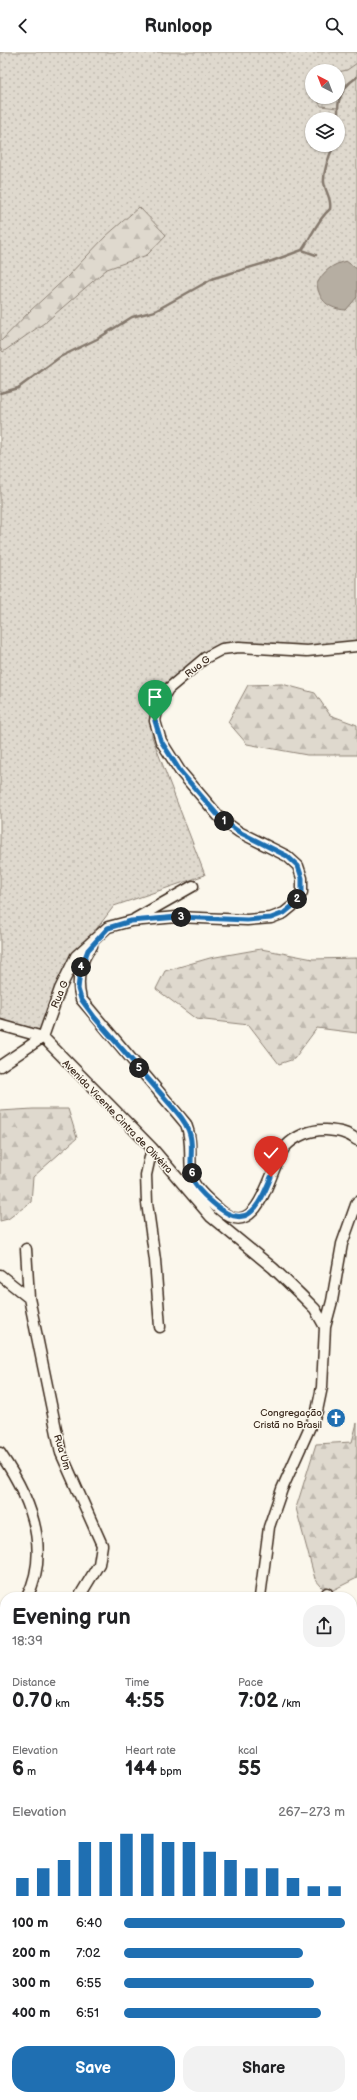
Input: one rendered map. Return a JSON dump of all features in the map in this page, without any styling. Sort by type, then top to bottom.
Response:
[{"type":"street","name":"Rua G","points":[[43,1037],[60,989],[76,956],[108,928],[131,921],[178,917],[247,920],[271,918],[284,913],[295,904],[302,892],[302,878],[298,866],[287,856],[239,832],[221,819],[180,771],[161,741],[155,721],[158,705],[168,689],[205,658],[222,649],[239,647],[307,651],[357,646]]},
{"type":"street","points":[[131,921],[193,886]]},
{"type":"street","points":[[108,928],[88,950],[80,971],[78,989],[81,999],[186,1124],[190,1135],[194,1181],[205,1196],[223,1213],[238,1218],[246,1216],[255,1210],[263,1197],[277,1159],[286,1146],[301,1135],[318,1130],[335,1131],[348,1133],[357,1140]]},
{"type":"street","name":"Avenida Vicente Cintra de Olivéira","points":[[0,1025],[43,1037],[152,1148],[211,1217],[273,1268],[315,1309],[324,1327]]},
{"type":"street","points":[[0,1066],[43,1037]]},
{"type":"street","points":[[152,1148],[146,1175],[147,1203],[155,1260],[160,1328]]},
{"type":"street","points":[[261,1592],[269,1526],[282,1489],[317,1411],[322,1387],[324,1327],[332,1301],[342,1244],[357,1202]]},
{"type":"street","name":"Rua Um","points":[[26,1248],[30,1298],[61,1452],[102,1545],[99,1564],[82,1592]]},
{"type":"street","points":[[0,1275],[30,1298]]},
{"type":"street","points":[[0,1453],[30,1506],[35,1522],[38,1563],[29,1592]]},
{"type":"green space","points":[[0,52],[357,52],[357,644],[307,651],[222,649],[152,701],[152,737],[205,875],[114,906],[76,956],[43,1037],[0,1025]]},
{"type":"green space","points":[[357,63],[357,77],[345,85],[345,70]]},
{"type":"green space","points":[[320,104],[338,104],[337,108],[321,106]]},
{"type":"green space","points":[[139,207],[166,235],[147,255],[107,269],[47,321],[3,352],[0,348],[0,342],[31,310],[67,277],[105,237]]},
{"type":"green space","points":[[282,684],[315,693],[330,715],[357,725],[357,755],[307,755],[247,744],[228,722],[248,685]]},
{"type":"green space","points":[[261,949],[313,959],[357,958],[357,1033],[317,1028],[294,1059],[279,1064],[249,1025],[196,1019],[156,989],[165,971],[210,958]]},
{"type":"green space","points":[[68,1109],[77,1138],[33,1177],[31,1202],[8,1219],[0,1221],[0,1111]]},
{"type":"green space","points":[[357,1423],[357,1578],[326,1592],[315,1579],[296,1508],[316,1444],[352,1442]]},
{"type":"shaded area","points":[[346,261],[357,269],[357,297],[346,310],[335,308],[326,303],[320,295],[317,284],[322,275],[329,269]]},
{"type":"waterway","points":[[338,112],[341,94],[357,77]]},
{"type":"waterway","points":[[302,250],[318,223],[330,209],[330,202],[324,182],[324,173],[331,152]]},
{"type":"waterway","points":[[0,393],[18,388],[60,357],[97,339],[132,317],[155,311],[214,278],[272,261],[302,250],[316,255]]},
{"type":"place","name":"Congregação Cristã no Brasil","points":[[336,1418]]},
{"type":"route","points":[[155,721],[161,741],[180,771],[221,819],[239,832],[287,856],[298,866],[302,878],[302,892],[295,904],[284,913],[271,918],[247,920],[178,917],[131,921],[108,928],[88,950],[80,971],[78,989],[81,999],[95,1018],[186,1124],[190,1135],[194,1181],[205,1196],[223,1213],[238,1218],[246,1216],[255,1210],[263,1197],[271,1177]]}]
